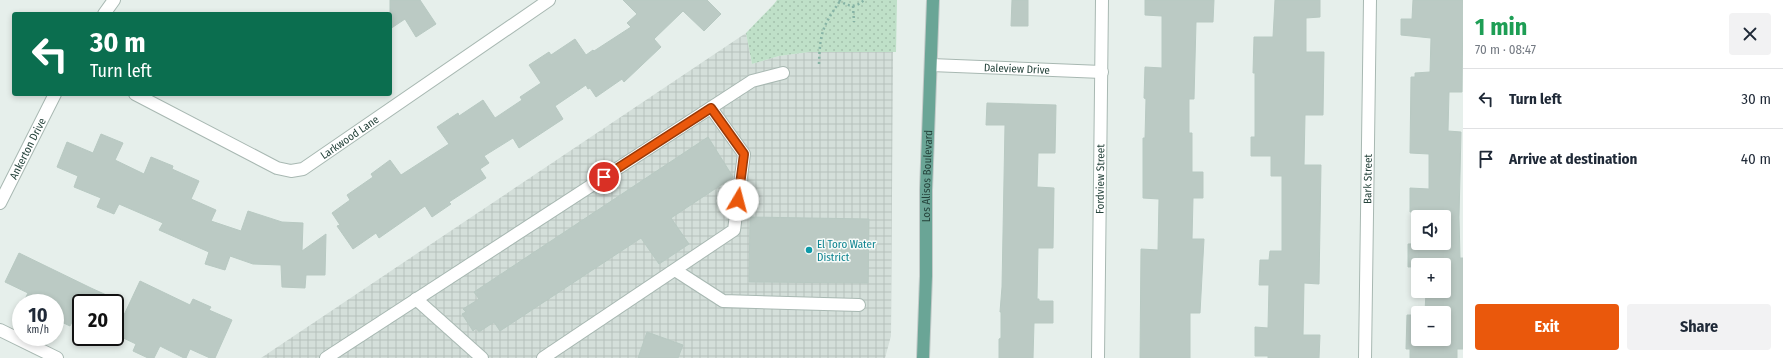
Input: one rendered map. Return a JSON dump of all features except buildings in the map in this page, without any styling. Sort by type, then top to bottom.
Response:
[{"type":"main road","name":"Los Alisos Boulevard","points":[[922,356],[926,276],[926,183],[932,0]]},
{"type":"street","points":[[105,12],[114,0]]},
{"type":"street","name":"Larkwood Lane","points":[[139,96],[277,168],[291,170],[303,169],[549,0]]},
{"type":"street","name":"Fordview Street","points":[[1098,358],[1102,0]]},
{"type":"street","name":"Bark Street","points":[[1365,358],[1370,0]]},
{"type":"street","name":"Daleview Drive","points":[[931,65],[1102,72]]},
{"type":"street","points":[[326,358],[752,81],[783,73]]},
{"type":"street","name":"Ankerton Drive","points":[[0,202],[54,96]]},
{"type":"street","points":[[543,358],[734,230],[744,154],[711,108]]},
{"type":"street","points":[[675,270],[723,301],[859,305]]},
{"type":"street","points":[[416,299],[482,358]]},
{"type":"street","points":[[0,330],[57,358]]},
{"type":"path","points":[[818,64],[819,42],[824,23],[839,0],[847,6],[853,6],[858,5],[864,0]]},
{"type":"path","points":[[853,6],[854,22]]},
{"type":"shaded area","name":"El Toro Water District","points":[[746,33],[752,64],[779,56],[809,52],[893,52],[891,336],[885,358],[261,358]]},
{"type":"green space","points":[[777,0],[897,0],[896,52],[809,52],[779,56],[752,64],[746,33]]},
{"type":"place","name":"El Toro Water District","points":[[809,250]]},
{"type":"route","points":[[604,177],[711,108],[744,154],[738,200]]}]
